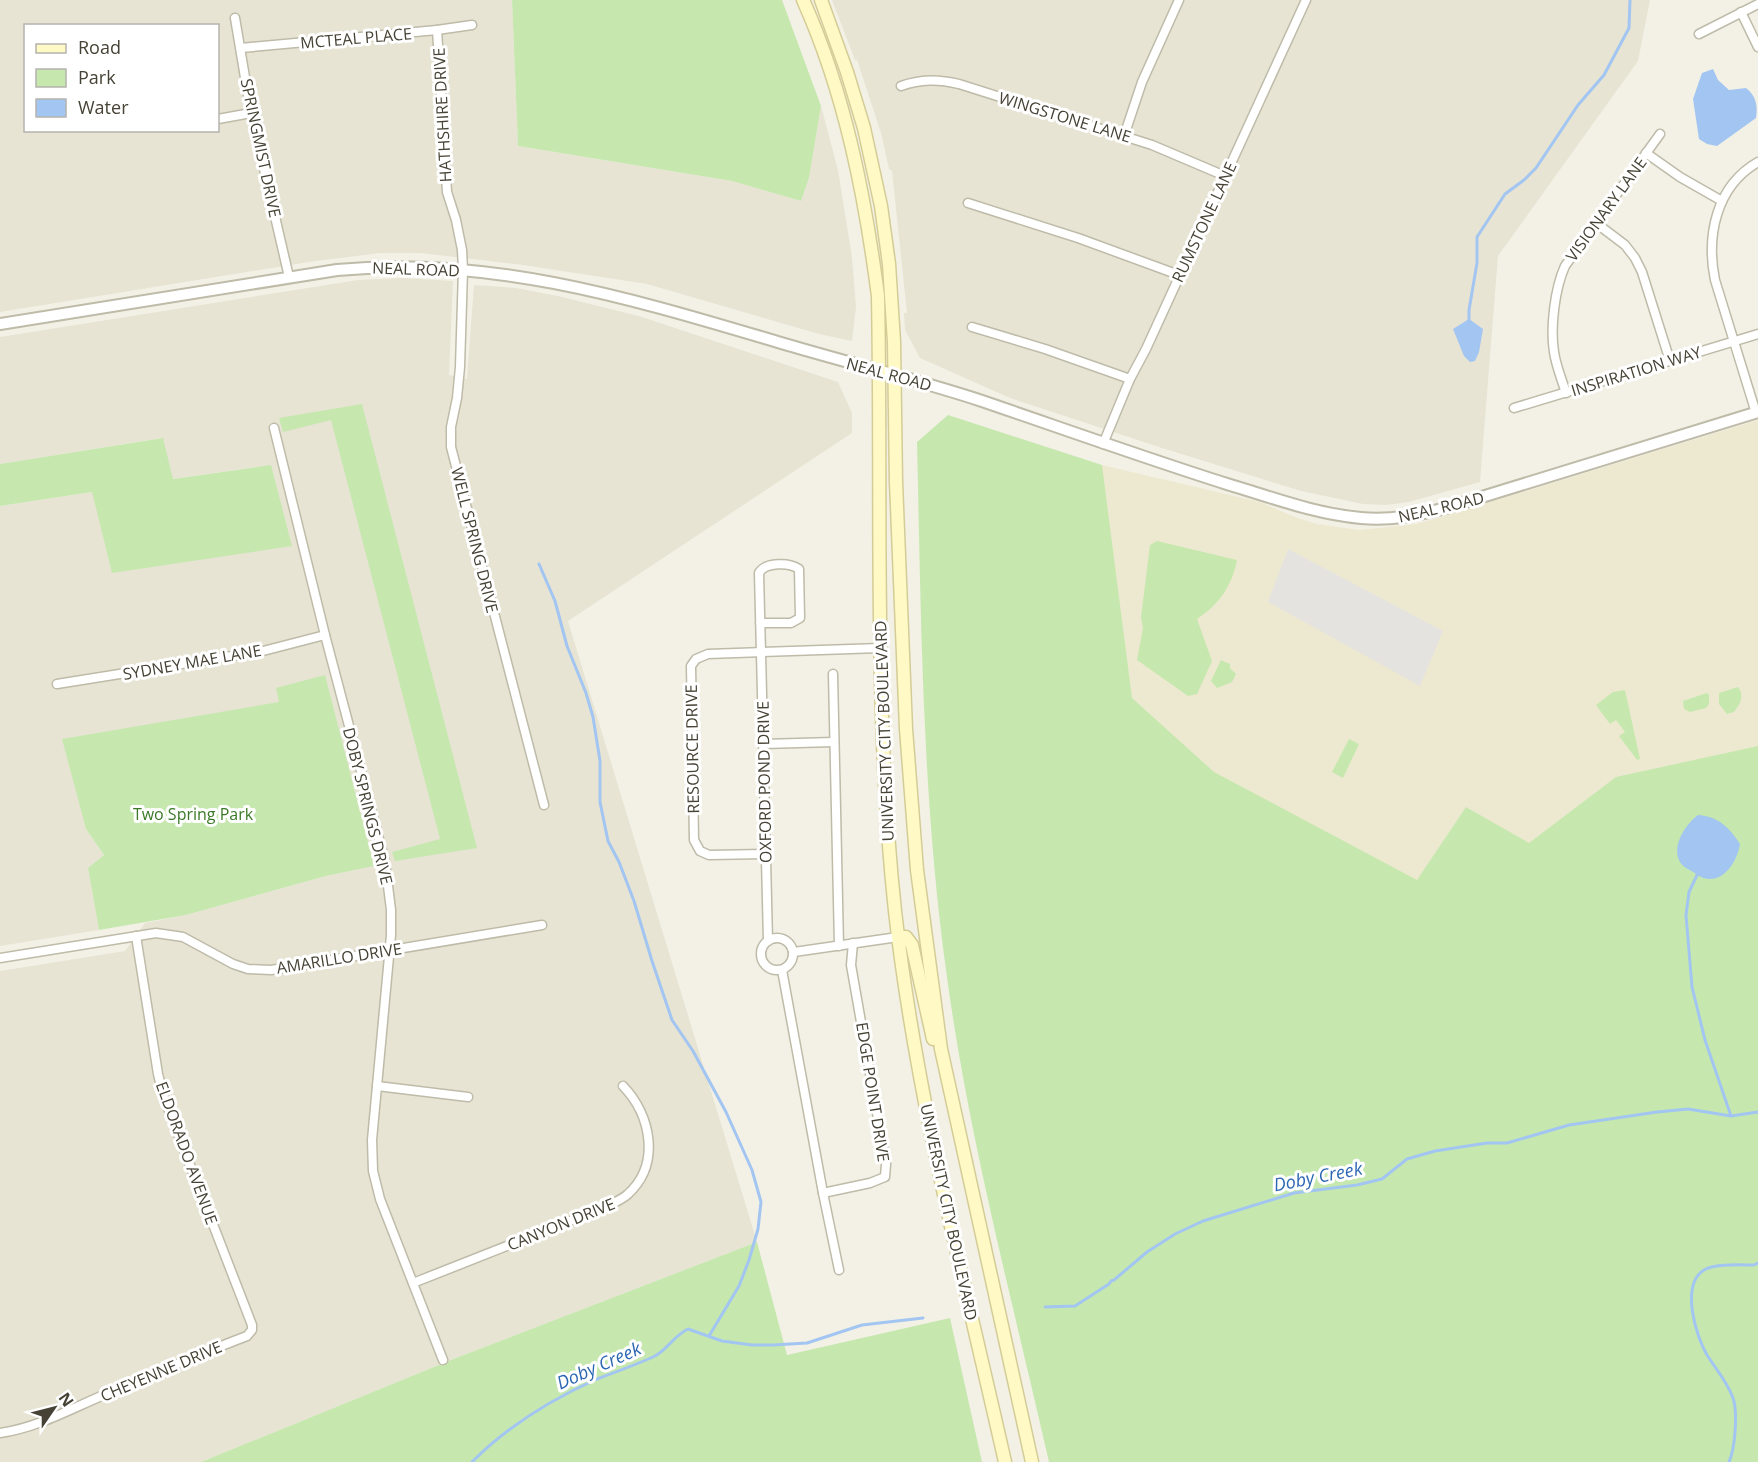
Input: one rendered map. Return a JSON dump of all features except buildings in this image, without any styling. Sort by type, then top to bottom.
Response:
[{"type":"main road","name":"UNIVERSITY CITY BOULEVARD","points":[[802,0],[822,49],[838,100],[866,211],[878,296],[880,648],[886,802],[898,937],[910,1021],[930,1126],[1005,1462]]},
{"type":"main road","name":"UNIVERSITY CITY BOULEVARD","points":[[821,0],[857,104],[876,180],[890,273],[908,761],[916,870],[941,1049],[961,1149],[1032,1462]]},
{"type":"main road","points":[[898,937],[906,937],[911,942],[932,1037],[941,1049]]},
{"type":"street","points":[[1124,136],[1142,82],[1179,0]]},
{"type":"street","name":"RUMSTONE LANE","points":[[1103,444],[1130,379],[1306,0]]},
{"type":"street","points":[[1699,34],[1758,4]]},
{"type":"street","points":[[1741,12],[1758,47]]},
{"type":"street","name":"SPRINGMIST DRIVE","points":[[235,18],[250,113],[289,277]]},
{"type":"street","name":"MCTEAL PLACE","points":[[241,48],[472,25]]},
{"type":"street","name":"HATHSHIRE DRIVE","points":[[437,30],[447,192],[456,220],[463,270]]},
{"type":"street","name":"WINGSTONE LANE","points":[[901,86],[924,80],[943,80],[1175,153],[1225,176]]},
{"type":"street","points":[[219,119],[250,113]]},
{"type":"street","name":"VISIONARY LANE","points":[[1566,393],[1554,354],[1552,337],[1559,280],[1565,266],[1660,134]]},
{"type":"street","points":[[1646,153],[1680,177],[1722,201]]},
{"type":"street","points":[[1757,412],[1715,280],[1711,260],[1712,230],[1722,201],[1733,184],[1758,162]]},
{"type":"street","points":[[968,203],[1078,238],[1179,275]]},
{"type":"street","points":[[1596,223],[1625,245],[1635,258],[1642,272],[1670,361]]},
{"type":"street","name":"NEAL ROAD","points":[[0,324],[337,270],[421,266],[518,276],[572,285],[895,375],[979,400],[1103,444],[1314,510],[1361,518],[1411,517],[1446,508],[1757,412]]},
{"type":"street","name":"WELL SPRING DRIVE","points":[[463,270],[460,367],[451,428],[451,447],[544,805]]},
{"type":"street","points":[[972,327],[1045,349],[1130,379]]},
{"type":"street","name":"INSPIRATION WAY","points":[[1514,408],[1758,334]]},
{"type":"street","name":"DOBY SPRINGS DRIVE","points":[[274,428],[325,635],[385,862],[391,910],[372,1140],[373,1171],[380,1199],[443,1360]]},
{"type":"street","name":"OXFORD POND DRIVE","points":[[760,623],[791,623],[800,618],[799,569],[794,565],[766,566],[759,573],[760,623],[768,941],[760,952],[763,963],[771,970],[782,970]]},
{"type":"street","name":"SYDNEY MAE LANE","points":[[57,684],[263,651],[325,635]]},
{"type":"street","name":"RESOURCE DRIVE","points":[[766,854],[709,855],[700,851],[694,840],[690,672],[696,659],[708,654],[880,648]]},
{"type":"street","points":[[833,674],[839,946]]},
{"type":"street","points":[[763,744],[834,742]]},
{"type":"street","name":"AMARILLO DRIVE","points":[[0,958],[156,933],[183,937],[225,961],[256,970],[271,970],[542,924]]},
{"type":"street","name":"ELDORADO AVENUE","points":[[136,936],[158,1074],[164,1098],[252,1330]]},
{"type":"street","points":[[794,952],[898,937]]},
{"type":"street","points":[[768,941],[778,938],[786,940],[794,952],[791,964],[782,970],[839,1270]]},
{"type":"street","name":"EDGE POINT DRIVE","points":[[823,1193],[870,1183],[885,1177],[886,1164],[851,964],[853,943]]},
{"type":"street","points":[[377,1086],[468,1097]]},
{"type":"street","name":"CANYON DRIVE","points":[[413,1283],[608,1206],[629,1194],[641,1179],[650,1149],[639,1106],[623,1086]]},
{"type":"street","name":"CHEYENNE DRIVE","points":[[0,1432],[23,1429],[248,1336],[252,1330]]},
{"type":"shaded area","points":[[0,0],[512,0],[518,146],[732,181],[801,201],[809,178],[821,106],[838,170],[852,257],[856,307],[852,341],[819,334],[647,284],[523,265],[421,253],[380,253],[309,262],[0,312]]},
{"type":"shaded area","points":[[832,0],[1650,0],[1638,61],[1498,256],[1480,482],[1409,502],[1386,505],[1363,504],[1301,491],[1162,448],[1010,398],[920,358],[905,330],[904,313],[907,313],[892,171],[889,169],[881,133],[857,60],[855,60]]},
{"type":"shaded area","points":[[403,278],[453,281],[449,375],[467,379],[474,285],[516,288],[639,316],[838,382],[852,413],[852,433],[568,621],[757,1242],[456,1358],[201,1462],[0,1462],[0,971],[125,951],[145,923],[186,915],[326,876],[374,866],[86,829],[104,855],[88,868],[99,930],[0,946],[0,506],[271,465],[172,479],[162,438],[0,464],[0,337],[358,280]]},
{"type":"shaded area","points":[[1758,420],[1758,1091],[1160,1199],[1102,465],[1260,502],[1317,524],[1359,530],[1416,524],[1438,518]]},
{"type":"shaded area","points":[[1288,549],[1443,631],[1420,686],[1268,602]]},
{"type":"green space","points":[[512,0],[782,0],[821,106],[809,178],[801,201],[732,181],[518,146]]},
{"type":"green space","points":[[362,404],[477,848],[395,861],[392,852],[440,839],[331,420],[283,432],[279,418]]},
{"type":"green space","points":[[948,415],[1102,465],[1132,698],[1214,772],[1417,880],[1466,807],[1529,843],[1616,777],[1758,746],[1758,1462],[1049,1462],[966,1094],[955,1032],[938,904],[924,707],[917,442]]},
{"type":"green space","points":[[163,438],[173,479],[271,465],[292,546],[112,573],[92,492],[0,506],[0,464]]},
{"type":"green space","points":[[1157,541],[1237,560],[1228,587],[1218,601],[1197,619],[1212,661],[1197,694],[1188,696],[1137,660],[1143,628],[1141,617],[1150,545]]},
{"type":"green space","points":[[1221,660],[1230,664],[1230,668],[1236,674],[1232,682],[1217,688],[1211,681]]},
{"type":"green space","name":"Two Spring Park","points":[[325,675],[374,866],[326,876],[186,915],[99,930],[88,868],[104,855],[86,829],[62,739],[279,702],[276,688]]},
{"type":"green space","points":[[1738,687],[1741,694],[1740,703],[1734,712],[1727,714],[1719,704],[1719,693]]},
{"type":"green space","points":[[1625,690],[1640,759],[1637,760],[1619,736],[1625,732],[1616,720],[1610,724],[1596,705],[1613,692]]},
{"type":"green space","points":[[1707,693],[1709,704],[1706,708],[1690,712],[1684,709],[1683,701]]},
{"type":"green space","points":[[1349,739],[1359,744],[1343,778],[1332,772]]},
{"type":"green space","points":[[757,1242],[787,1355],[950,1318],[982,1462],[201,1462],[456,1358]]},
{"type":"water","points":[[1713,69],[1718,80],[1729,90],[1746,88],[1756,101],[1757,109],[1756,118],[1717,146],[1699,139],[1693,99],[1702,73]]},
{"type":"water","points":[[1469,319],[1483,329],[1479,352],[1475,361],[1470,362],[1464,356],[1453,329]]},
{"type":"water","points":[[1698,815],[1712,818],[1723,824],[1740,844],[1731,867],[1719,877],[1712,879],[1704,878],[1684,867],[1677,854],[1682,834]]},
{"type":"waterway","points":[[1469,323],[1477,263],[1477,237],[1505,194],[1536,168],[1578,105],[1604,75],[1629,28],[1630,0]]},
{"type":"waterway","points":[[539,564],[555,601],[567,646],[593,717],[600,761],[600,802],[608,841],[634,901],[672,1020],[693,1051],[726,1112],[752,1170],[761,1202],[758,1229],[739,1286],[709,1336]]},
{"type":"waterway","points":[[1699,871],[1689,892],[1686,915],[1692,987],[1705,1040],[1731,1116]]},
{"type":"waterway","name":"Doby Creek","points":[[1045,1307],[1075,1306],[1109,1284],[1147,1252],[1175,1234],[1203,1221],[1294,1193],[1357,1185],[1382,1179],[1407,1159],[1435,1151],[1487,1143],[1507,1143],[1569,1125],[1657,1112],[1688,1109],[1731,1116],[1758,1112]]},
{"type":"waterway","points":[[1729,1462],[1735,1430],[1735,1404],[1728,1387],[1707,1355],[1699,1336],[1692,1311],[1693,1287],[1697,1277],[1708,1268],[1758,1263]]},
{"type":"waterway","name":"Doby Creek","points":[[472,1462],[500,1437],[563,1395],[653,1357],[688,1329],[722,1341],[773,1345],[807,1343],[862,1325],[923,1318]]}]
